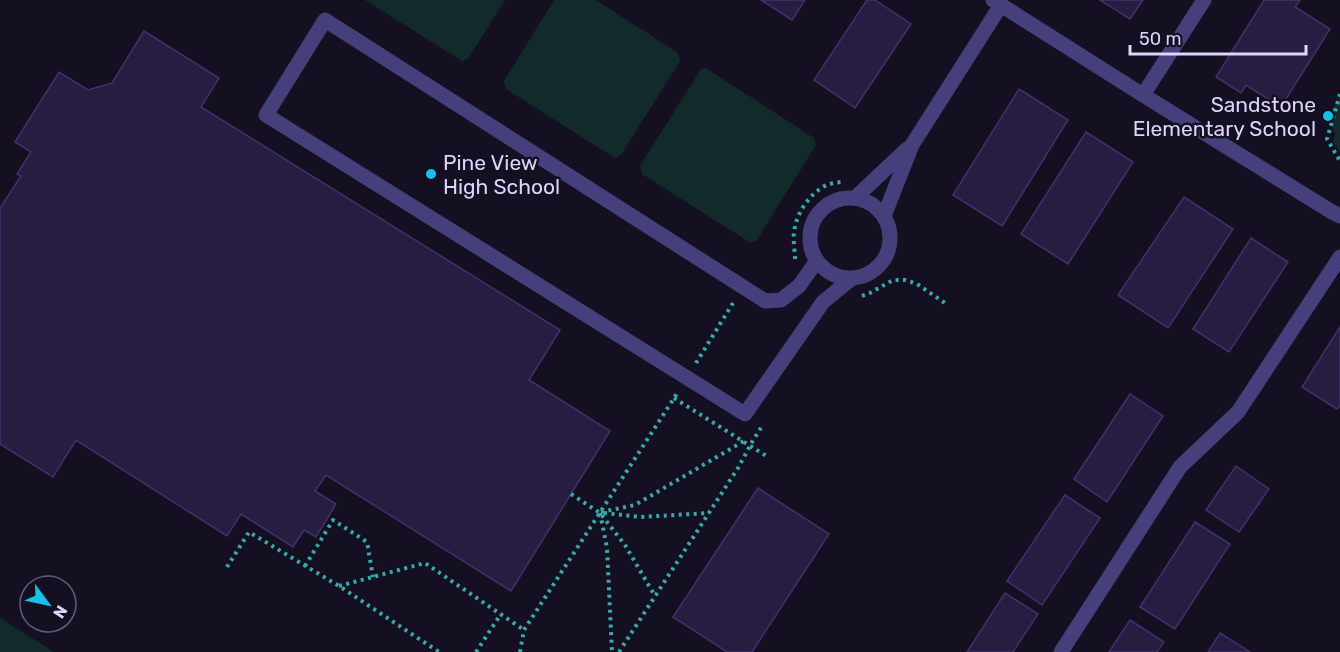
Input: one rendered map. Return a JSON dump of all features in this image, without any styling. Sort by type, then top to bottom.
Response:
[{"type":"street","points":[[1143,95],[1204,0]]},
{"type":"street","points":[[884,216],[912,145],[997,2],[1340,216]]},
{"type":"street","points":[[816,262],[799,286],[781,300],[765,301],[325,20],[266,115],[745,414],[823,302],[851,279]]},
{"type":"street","points":[[855,198],[912,145]]},
{"type":"street","points":[[841,198],[855,198],[876,207],[884,216],[891,237],[884,260],[875,270],[851,279],[838,278],[826,272],[816,262],[809,237],[812,224],[819,212],[829,203],[841,198]]},
{"type":"street","points":[[1061,652],[1180,466],[1238,412],[1340,257]]},
{"type":"path","points":[[1340,94],[1327,139],[1340,161]]},
{"type":"path","points":[[793,269],[795,226],[803,209],[813,195],[829,184],[846,181]]},
{"type":"path","points":[[860,296],[893,280],[905,280],[916,284],[945,303]]},
{"type":"path","points":[[520,652],[524,630],[674,398],[742,287]]},
{"type":"path","points":[[674,398],[768,457]]},
{"type":"path","points":[[619,652],[738,468],[765,422]]},
{"type":"path","points":[[600,513],[635,505],[744,441]]},
{"type":"path","points":[[571,494],[600,513],[625,545],[655,596]]},
{"type":"path","points":[[600,513],[641,517],[709,513]]},
{"type":"path","points":[[600,513],[607,548],[612,652]]},
{"type":"path","points":[[305,566],[333,520],[367,542],[373,577]]},
{"type":"path","points":[[227,567],[249,532],[339,586],[439,652]]},
{"type":"path","points":[[339,586],[425,563],[524,630]]},
{"type":"path","points":[[476,652],[501,614]]},
{"type":"green space","points":[[365,0],[505,0],[468,59],[462,61]]},
{"type":"green space","points":[[554,0],[596,0],[678,53],[680,61],[621,155],[615,158],[506,89],[504,81]]},
{"type":"green space","points":[[706,68],[814,138],[816,145],[757,240],[751,243],[642,174],[640,166],[701,69]]},
{"type":"green space","points":[[1340,97],[1340,152],[1333,142],[1335,134],[1328,116]]},
{"type":"green space","points":[[0,618],[18,629],[18,634],[25,634],[54,652],[0,652]]},
{"type":"building","points":[[761,0],[805,0],[792,20]]},
{"type":"building","points":[[867,0],[875,0],[911,24],[855,108],[814,80]]},
{"type":"building","points":[[1100,0],[1143,0],[1130,19]]},
{"type":"building","points":[[1264,0],[1300,0],[1295,7],[1330,29],[1281,107],[1246,85],[1241,93],[1216,77]]},
{"type":"building","points":[[144,31],[219,78],[201,107],[560,330],[529,380],[610,431],[511,591],[326,475],[315,491],[336,504],[316,537],[304,530],[293,547],[241,514],[227,536],[76,440],[53,477],[0,444],[0,208],[21,176],[17,174],[31,152],[15,142],[59,72],[88,90],[112,83]]},
{"type":"building","points":[[1019,89],[1068,120],[1002,226],[953,195]]},
{"type":"building","points":[[1086,132],[1133,162],[1068,264],[1021,234]]},
{"type":"building","points":[[1184,197],[1233,229],[1168,328],[1118,295]]},
{"type":"building","points":[[1251,238],[1288,262],[1229,352],[1193,329]]},
{"type":"building","points":[[1340,327],[1340,405],[1337,409],[1302,387]]},
{"type":"building","points":[[1130,394],[1163,416],[1107,502],[1074,479]]},
{"type":"building","points":[[1236,466],[1269,489],[1239,532],[1206,510]]},
{"type":"building","points":[[758,488],[829,534],[752,652],[727,652],[673,617]]},
{"type":"building","points":[[1065,495],[1100,518],[1042,605],[1007,581]]},
{"type":"building","points":[[1195,522],[1230,544],[1175,629],[1140,607]]},
{"type":"building","points":[[1005,593],[1038,614],[1013,652],[967,652]]},
{"type":"building","points":[[1130,620],[1164,642],[1157,652],[1109,652]]},
{"type":"building","points":[[1220,633],[1250,652],[1208,652]]},
{"type":"place","name":"Sandstone Elementary School","points":[[1328,116]]},
{"type":"place","name":"Pine View High School","points":[[431,174]]}]
